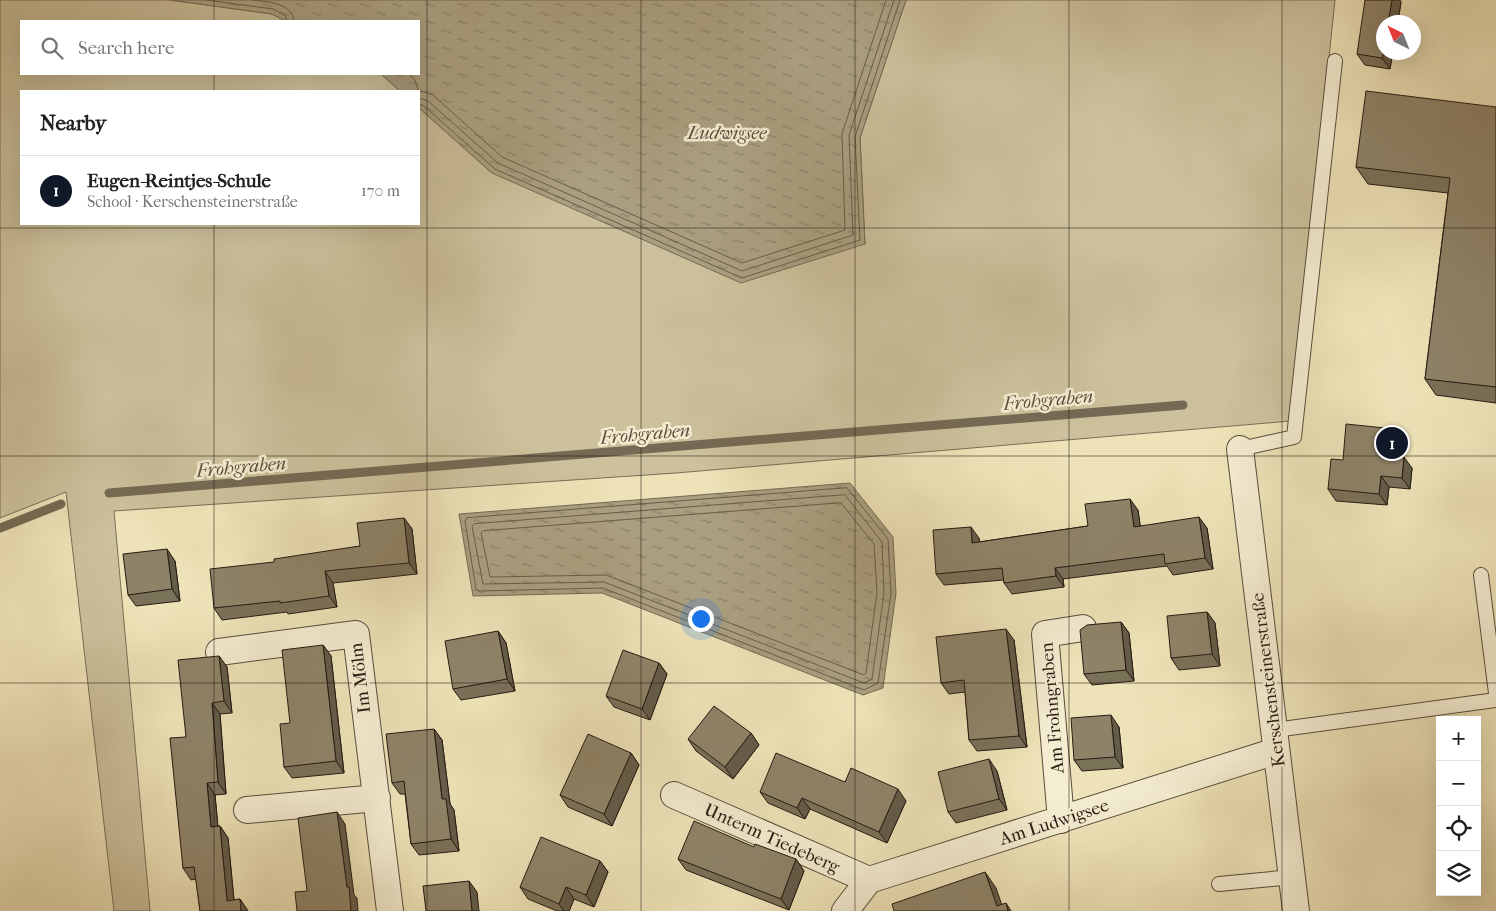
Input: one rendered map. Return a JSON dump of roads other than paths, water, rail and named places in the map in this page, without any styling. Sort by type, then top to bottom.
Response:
[{"type":"street","name":"Kerschensteinerstraße","points":[[1240,449],[1296,911]]},
{"type":"street","name":"Am Frohngraben","points":[[1061,820],[1045,634],[1083,628]]},
{"type":"street","name":"Im Mölm","points":[[219,652],[356,634],[390,911]]},
{"type":"street","name":"Am Ludwigsee","points":[[869,880],[1061,820],[1275,741]]},
{"type":"street","name":"Unterm Tiedeberg","points":[[674,795],[869,880]]},
{"type":"street","points":[[247,810],[377,798]]},
{"type":"street","points":[[845,911],[869,880]]},
{"type":"lane","points":[[1240,449],[1294,437],[1336,61]]},
{"type":"lane","points":[[1482,575],[1496,693]]},
{"type":"lane","points":[[1275,741],[1496,700]]},
{"type":"lane","points":[[1219,884],[1292,877]]},
{"type":"water","name":"Ludwigsee","points":[[170,0],[906,0],[860,138],[865,244],[741,283],[492,173],[420,109],[420,90],[399,90],[382,75],[420,75],[420,20],[284,20],[272,14]]},
{"type":"water","points":[[850,483],[893,537],[896,593],[883,688],[863,695],[602,593],[473,596],[459,514]]},
{"type":"waterway","name":"Frohgraben","points":[[109,493],[1183,405]]},
{"type":"waterway","name":"Frohgraben","points":[[0,528],[61,504]]},
{"type":"place","name":"Eugen-Reintjes-Schule","points":[[1392,443]]}]
